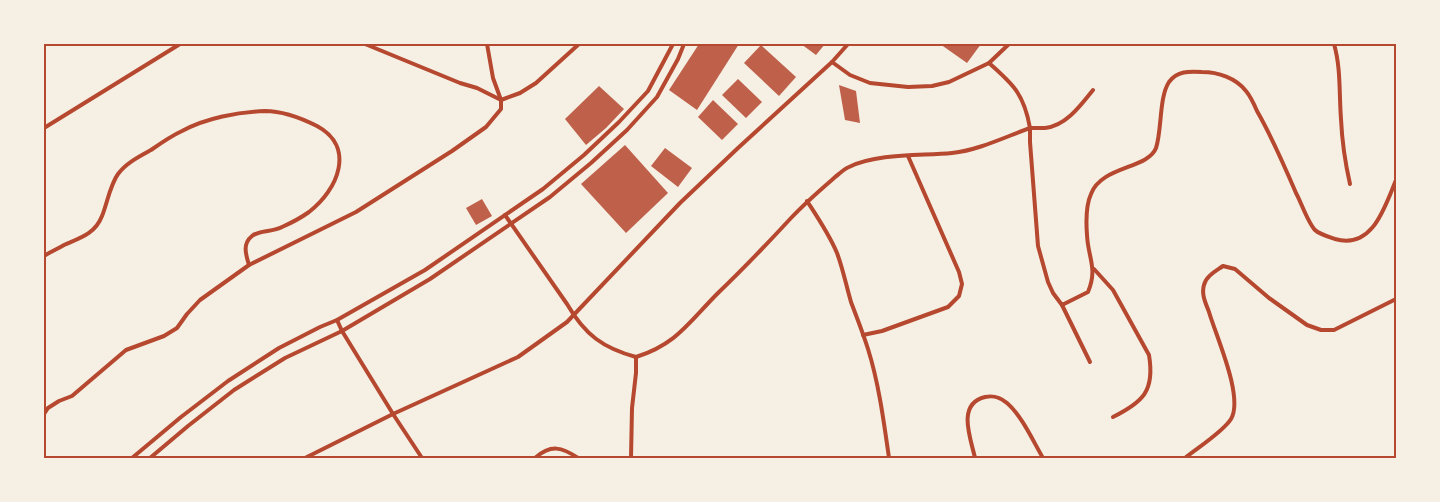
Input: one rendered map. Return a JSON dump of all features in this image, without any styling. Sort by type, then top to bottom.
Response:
[{"type":"street","points":[[44,128],[180,44]]},
{"type":"street","points":[[365,44],[501,99],[520,93],[536,83],[579,44]]},
{"type":"street","points":[[44,414],[48,408],[72,396],[126,350],[164,336],[177,328],[200,300],[249,265],[356,212],[486,127],[501,109],[501,99],[493,78],[487,44]]},
{"type":"street","points":[[132,459],[228,381],[279,348],[337,320],[425,270],[543,189],[584,155],[648,91],[673,44]]},
{"type":"street","points":[[150,459],[234,390],[285,358],[342,331],[430,279],[550,197],[627,130],[657,97],[684,44]]},
{"type":"street","points":[[305,459],[393,414],[518,357],[574,316],[680,203],[832,62],[848,44]]},
{"type":"street","points":[[832,62],[850,75],[870,83],[908,87],[932,86],[949,82],[989,63],[1009,44]]},
{"type":"street","points":[[1334,44],[1338,60],[1344,156],[1350,184]]},
{"type":"street","points":[[989,63],[1010,82],[1019,93],[1024,105],[1030,128],[1038,246],[1048,282],[1090,362]]},
{"type":"street","points":[[1062,305],[1088,292],[1093,279],[1087,235],[1090,194],[1106,176],[1148,158],[1155,151],[1167,84],[1175,75],[1188,71],[1213,72],[1233,80],[1246,90],[1315,230],[1340,240],[1358,239],[1371,231],[1381,215],[1396,180]]},
{"type":"street","points":[[505,215],[574,316],[592,337],[604,345],[636,357],[653,352],[687,327],[807,201],[848,167],[870,160],[954,153],[976,148],[1030,128],[1047,128],[1062,122],[1094,90]]},
{"type":"street","points":[[44,256],[84,238],[93,231],[101,219],[118,174],[130,162],[182,130],[213,119],[257,111],[286,113],[311,123],[330,137],[340,154],[340,165],[333,185],[309,212],[280,228],[253,235],[246,242],[245,252],[249,265]]},
{"type":"street","points":[[863,335],[882,331],[948,307],[959,296],[962,284],[959,272],[908,156]]},
{"type":"street","points":[[807,201],[828,234],[837,255],[868,349],[875,375],[889,459]]},
{"type":"street","points":[[1185,459],[1230,421],[1233,413],[1234,394],[1203,295],[1204,285],[1212,273],[1223,266],[1235,269],[1269,298],[1307,325],[1321,330],[1334,330],[1396,299]]},
{"type":"street","points":[[1093,268],[1113,290],[1149,355],[1150,376],[1147,389],[1140,401],[1132,408],[1113,417]]},
{"type":"street","points":[[337,320],[422,459]]},
{"type":"street","points":[[631,459],[636,357]]},
{"type":"street","points":[[975,459],[969,437],[967,416],[975,401],[995,396],[1005,401],[1015,411],[1043,459]]},
{"type":"street","points":[[535,459],[547,450],[557,448],[568,451],[578,459]]},
{"type":"building","points":[[699,44],[739,44],[697,110],[669,90]]},
{"type":"building","points":[[801,44],[825,44],[816,55]]},
{"type":"building","points":[[940,44],[981,44],[967,63]]},
{"type":"building","points":[[761,45],[796,77],[779,96],[744,63]]},
{"type":"building","points":[[738,79],[762,102],[746,118],[722,95]]},
{"type":"building","points":[[839,85],[856,91],[860,123],[845,120]]},
{"type":"building","points":[[599,86],[624,109],[586,145],[565,119]]},
{"type":"building","points":[[713,100],[738,124],[722,140],[698,117]]},
{"type":"building","points":[[625,145],[668,193],[626,233],[581,184]]},
{"type":"building","points":[[665,148],[692,168],[678,187],[651,166]]},
{"type":"building","points":[[482,199],[492,216],[476,225],[466,208]]}]
